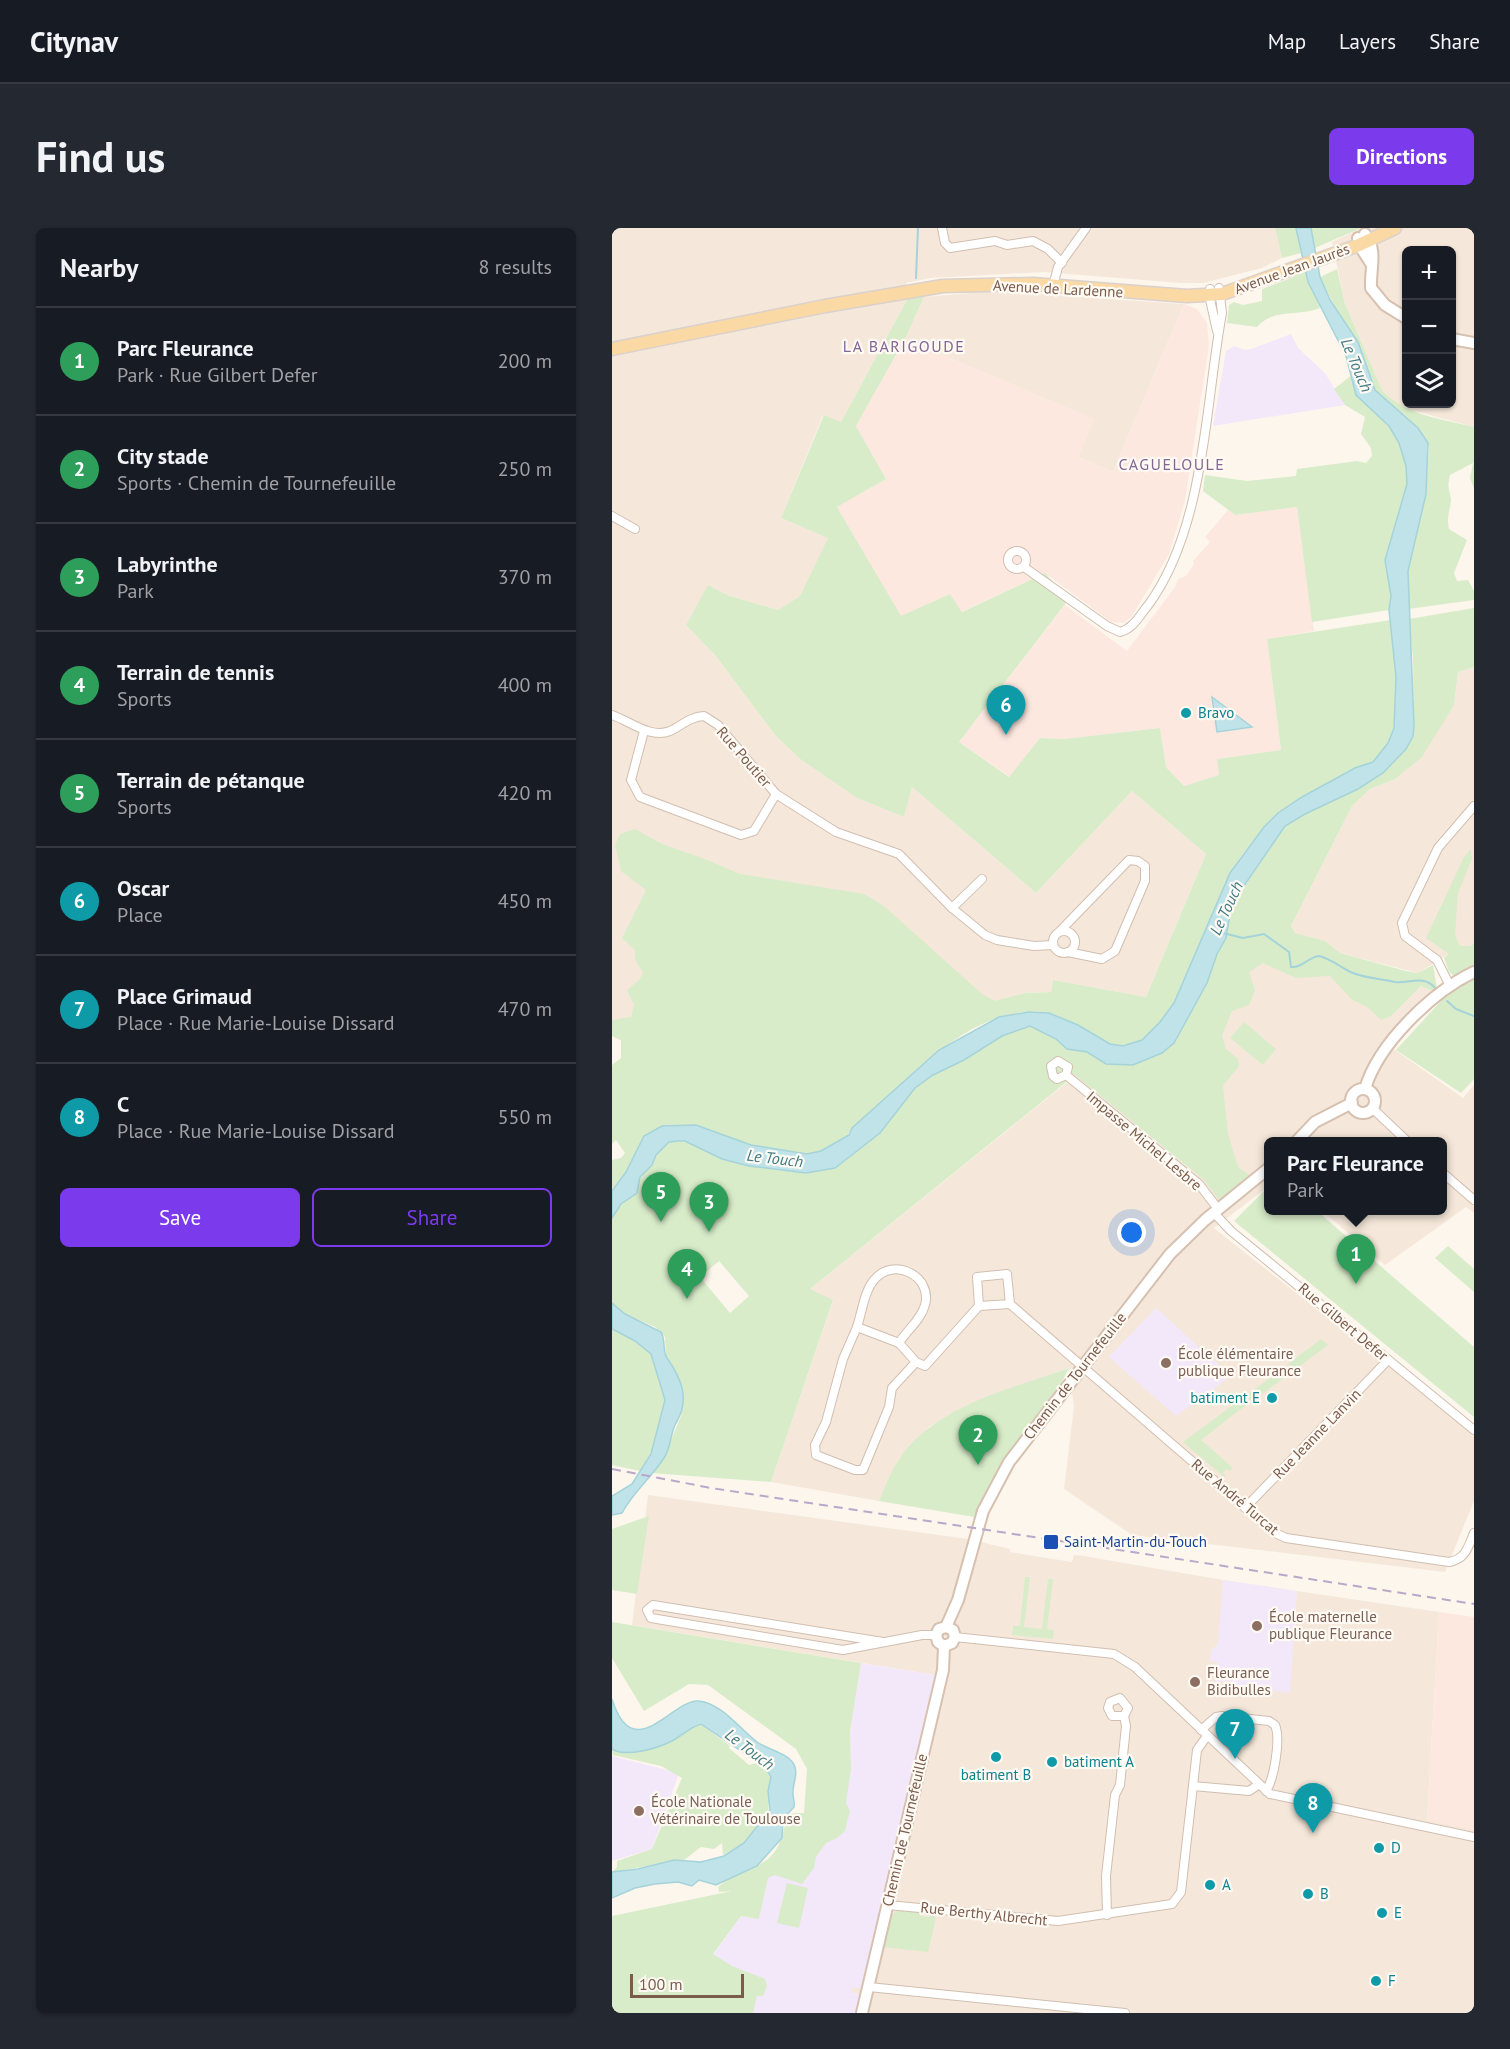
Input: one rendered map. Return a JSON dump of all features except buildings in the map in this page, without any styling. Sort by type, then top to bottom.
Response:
[{"type":"main road","name":"Avenue Jean Jaurès","points":[[1363,239],[1378,228]]},
{"type":"main road","name":"Avenue Jean Jaurès","points":[[1215,291],[1395,228]]},
{"type":"main road","name":"Avenue de Lardenne","points":[[612,348],[825,306],[847,298],[939,282],[994,277],[1119,292],[1215,291]]},
{"type":"street","points":[[942,228],[945,243],[950,248],[995,241],[1007,245],[1033,241],[1062,262]]},
{"type":"street","points":[[1053,283],[1062,262],[1086,228]]},
{"type":"street","points":[[1363,239],[1372,265],[1371,288],[1375,294],[1402,314]]},
{"type":"street","points":[[1215,291],[1218,334]]},
{"type":"street","points":[[1024,567],[1114,631],[1126,630],[1136,621],[1161,587],[1175,560],[1190,510],[1218,334],[1215,291]]},
{"type":"street","points":[[1456,340],[1474,343]]},
{"type":"street","points":[[612,516],[635,530]]},
{"type":"street","points":[[612,715],[630,721],[644,731],[631,780],[640,797],[741,836],[754,831],[776,794]]},
{"type":"street","name":"Rue Poutier","points":[[644,731],[657,733],[669,731],[688,719],[704,716],[718,725],[776,794],[836,832],[899,854],[952,908],[985,935],[998,940],[1034,946],[1053,945],[1062,953],[1068,952],[1102,959],[1115,951],[1146,881],[1145,866],[1138,861],[1129,860],[1060,931],[1053,939],[1053,945]]},
{"type":"street","points":[[1450,986],[1437,960],[1405,936],[1402,923],[1438,848],[1474,806]]},
{"type":"street","points":[[952,908],[982,879]]},
{"type":"street","points":[[1060,931],[1071,933],[1075,938],[1072,949],[1068,952]]},
{"type":"street","points":[[1365,1089],[1374,1065],[1382,1053],[1419,1013],[1450,986],[1474,972]]},
{"type":"street","name":"Impasse Michel Lesbre","points":[[1066,1076],[1199,1184],[1216,1211]]},
{"type":"street","points":[[1365,1089],[1375,1098],[1372,1108],[1366,1112],[1359,1112],[1352,1103],[1354,1093],[1365,1089]]},
{"type":"street","points":[[1301,1137],[1315,1122],[1352,1103]]},
{"type":"street","points":[[1372,1108],[1403,1137]]},
{"type":"street","name":"Chemin de Tournefeuille","points":[[946,1627],[958,1600],[983,1511],[1009,1462],[1170,1254],[1216,1211],[1264,1172]]},
{"type":"street","points":[[1447,1176],[1474,1200]]},
{"type":"street","name":"Rue Gilbert Defer","points":[[1216,1211],[1231,1231],[1474,1430]]},
{"type":"street","points":[[899,1343],[922,1314],[926,1300],[921,1281],[907,1271],[891,1270],[874,1280],[843,1359],[826,1422],[815,1445],[816,1455],[855,1470],[863,1470],[889,1407],[892,1388],[916,1362]]},
{"type":"street","points":[[857,1327],[899,1343],[916,1362],[922,1366],[928,1365],[979,1306],[977,1277],[1007,1274],[1010,1304],[979,1306]]},
{"type":"street","name":"Rue André Turcat","points":[[1010,1304],[1275,1533],[1286,1538],[1449,1562],[1458,1560],[1466,1553],[1474,1533]]},
{"type":"street","name":"Rue Jeanne Lanvin","points":[[1245,1508],[1388,1360]]},
{"type":"street","points":[[883,1642],[653,1605],[647,1610],[651,1618],[843,1650],[936,1635]]},
{"type":"street","points":[[772,1638],[775,1625]]},
{"type":"street","points":[[946,1627],[952,1630],[955,1637],[951,1644],[944,1646],[938,1642],[936,1635],[939,1629],[946,1627]]},
{"type":"street","points":[[955,1637],[1114,1654],[1135,1667],[1266,1791],[1284,1798],[1474,1837]]},
{"type":"street","name":"Chemin de Tournefeuille","points":[[862,2013],[943,1670],[944,1646]]},
{"type":"street","points":[[1107,1915],[1106,1876],[1115,1796],[1120,1785],[1126,1725],[1124,1716]]},
{"type":"street","points":[[1204,1733],[1216,1717],[1222,1716],[1269,1721],[1275,1725],[1277,1735],[1273,1776],[1266,1791]]},
{"type":"street","name":"Rue Berthy Albrecht","points":[[888,1905],[1058,1921],[1164,1907],[1178,1899],[1181,1892],[1197,1750],[1204,1733]]},
{"type":"street","points":[[1193,1786],[1249,1791],[1258,1785]]},
{"type":"street","points":[[868,1987],[1125,2013]]},
{"type":"shaded area","points":[[612,228],[1275,228],[1282,258],[1262,268],[1203,283],[1044,272],[930,278],[906,283],[908,298],[841,422],[823,415],[781,518],[829,538],[800,596],[778,610],[727,595],[708,586],[686,625],[715,655],[775,735],[800,759],[857,798],[904,817],[912,787],[1036,893],[1132,791],[1206,854],[1146,997],[1053,980],[1051,992],[1025,993],[986,1006],[641,955],[653,975],[629,1044],[612,1036]]},
{"type":"shaded area","points":[[1361,228],[1474,228],[1474,427],[1404,408],[1456,408],[1456,246],[1402,246],[1402,408],[1382,390],[1345,304],[1332,242]]},
{"type":"shaded area","points":[[994,291],[1184,304],[1113,472],[1078,457],[1093,419],[905,339],[924,297]]},
{"type":"shaded area","points":[[1184,304],[1197,309],[1207,323],[1209,346],[1185,500],[1169,554],[1132,616],[1124,623],[1111,622],[1045,573],[961,612],[950,594],[901,617],[837,507],[886,479],[856,426],[905,339],[1094,419],[1078,457],[1113,472]]},
{"type":"shaded area","points":[[1291,334],[1298,348],[1325,373],[1345,405],[1213,426],[1226,351],[1234,346],[1245,350],[1251,349]]},
{"type":"shaded area","points":[[1297,507],[1314,631],[1267,639],[1281,750],[1217,759],[1220,775],[1184,786],[1166,767],[1160,728],[1064,739],[1040,738],[1010,777],[959,742],[1065,605],[1127,651],[1175,587],[1178,579],[1186,576],[1194,564],[1193,561],[1210,542],[1205,537],[1228,510],[1235,515]]},
{"type":"shaded area","points":[[1474,667],[1474,965],[1449,954],[1418,973],[1340,953],[1325,941],[1294,933],[1291,926],[1352,806],[1370,789],[1395,779],[1454,705],[1458,672]]},
{"type":"shaded area","points":[[1220,957],[1311,965],[1421,986],[1434,992],[1384,1042],[1463,1098],[1474,1085],[1474,1213],[1466,1207],[1385,1265],[1328,1215],[1447,1215],[1447,1137],[1264,1137],[1264,1190],[1214,1228],[1474,1434],[1474,1501],[1445,1572],[1132,1535],[1064,1489],[1074,1406],[1068,1368],[969,1405],[930,1426],[899,1459],[879,1501],[771,1482],[833,1301],[809,1290],[1076,1075],[1203,1178],[1204,1117],[1235,1067],[1188,1031]]},
{"type":"shaded area","name":"École élémentaire publique Fleurance","points":[[1156,1308],[1231,1376],[1176,1416],[1109,1357]]},
{"type":"shaded area","points":[[648,1495],[968,1539],[1010,1549],[1010,1552],[1072,1562],[1074,1555],[1084,1556],[1223,1580],[1439,1612],[1427,1819],[1474,1830],[1474,2013],[856,2013],[861,1994],[852,1993],[852,1987],[862,1988],[935,1675],[632,1625]]},
{"type":"shaded area","name":"École maternelle publique Fleurance","points":[[1223,1580],[1297,1591],[1290,1693],[1271,1691],[1271,1685],[1266,1685],[1266,1690],[1231,1687],[1231,1681],[1215,1682],[1218,1662],[1210,1661],[1211,1650],[1218,1644]]},
{"type":"shaded area","points":[[1439,1612],[1474,1617],[1474,1830],[1427,1820]]},
{"type":"shaded area","points":[[861,1663],[935,1675],[862,1988],[852,1988],[852,1993],[861,1994],[856,2013],[671,2013],[741,1916],[759,1919],[770,1868],[805,1815],[845,1792],[850,1732]]},
{"type":"shaded area","name":"École Nationale Vétérinaire de Toulouse","points":[[612,1756],[679,1773],[652,1849],[612,1861]]},
{"type":"green space","points":[[1275,228],[1296,228],[1301,253],[1282,258]]},
{"type":"green space","points":[[1311,228],[1361,228],[1315,248]]},
{"type":"green space","points":[[1337,269],[1345,304],[1382,390],[1402,406],[1402,408],[1474,427],[1474,489],[1470,478],[1473,463],[1450,475],[1448,485],[1451,499],[1448,520],[1449,529],[1467,540],[1454,573],[1457,581],[1468,580],[1474,591],[1474,600],[1408,609],[1408,571],[1426,494],[1429,447],[1418,428],[1375,390],[1320,277]]},
{"type":"green space","points":[[1306,272],[1320,308],[1270,317],[1257,327],[1227,323],[1229,305],[1234,302],[1243,305],[1262,301],[1262,289]]},
{"type":"green space","points":[[924,297],[905,339],[856,426],[886,479],[837,507],[901,616],[950,594],[962,612],[1045,573],[1069,599],[959,742],[1009,777],[1040,738],[1064,739],[1160,728],[1166,767],[1184,786],[1219,775],[1217,759],[1281,750],[1267,639],[1391,620],[1397,700],[1396,716],[1387,746],[1365,767],[1293,803],[1264,827],[1229,875],[1194,965],[1171,1010],[1157,1028],[1140,1041],[1119,1046],[1108,1043],[1058,1016],[1042,1012],[1019,1013],[991,1020],[969,1031],[927,1061],[852,1128],[846,1137],[821,1151],[807,1154],[751,1145],[696,1125],[669,1125],[644,1136],[626,1172],[612,1191],[612,1160],[621,1158],[625,1153],[616,1140],[612,1144],[612,1065],[621,1058],[621,1040],[612,1036],[612,1020],[631,1017],[634,1005],[627,990],[639,980],[643,973],[635,959],[635,950],[622,938],[646,890],[621,871],[615,845],[620,834],[635,829],[662,844],[740,874],[864,894],[884,906],[982,994],[995,1001],[1025,993],[1051,992],[1053,980],[1146,997],[1206,854],[1132,791],[1036,893],[912,787],[904,817],[857,798],[800,759],[775,735],[715,655],[686,625],[708,585],[727,595],[778,610],[800,596],[828,538],[781,518],[824,415],[841,422],[908,298]]},
{"type":"green space","points":[[1353,374],[1354,389],[1389,426],[1399,443],[1406,466],[1407,484],[1386,555],[1391,596],[1389,610],[1312,622],[1297,507],[1235,515],[1203,491],[1205,475],[1247,481],[1296,476],[1297,469],[1357,461],[1366,463],[1372,456],[1371,448],[1361,434],[1365,417],[1345,405],[1334,389]]},
{"type":"green space","points":[[1474,608],[1474,667],[1458,672],[1454,705],[1422,757],[1395,779],[1370,789],[1352,806],[1291,926],[1295,933],[1325,941],[1340,953],[1418,973],[1433,965],[1437,988],[1434,992],[1421,986],[1391,1016],[1381,1020],[1367,1007],[1351,999],[1330,976],[1296,978],[1263,963],[1249,972],[1255,990],[1249,1005],[1232,1011],[1222,1036],[1226,1049],[1238,1059],[1239,1066],[1223,1086],[1228,1134],[1238,1167],[1253,1178],[1221,1202],[1203,1179],[1075,1075],[810,1289],[833,1300],[771,1482],[651,1473],[664,1457],[681,1416],[683,1390],[666,1357],[665,1337],[655,1327],[625,1314],[612,1303],[612,1218],[662,1148],[669,1142],[685,1141],[736,1163],[784,1171],[844,1162],[880,1133],[915,1088],[933,1075],[964,1060],[1002,1036],[1030,1026],[1056,1039],[1067,1049],[1087,1052],[1106,1064],[1162,1053],[1174,1043],[1207,983],[1217,954],[1226,938],[1230,914],[1236,900],[1285,826],[1358,789],[1383,773],[1406,749],[1413,736],[1414,726],[1413,658],[1409,619]],"holes":[[[719,1261],[749,1296],[730,1313],[700,1277]]]},
{"type":"green space","points":[[1471,849],[1472,859],[1458,893],[1455,936],[1460,946],[1471,946],[1474,943],[1474,965],[1454,976],[1449,972],[1444,958],[1449,954],[1426,938],[1464,857]]},
{"type":"green space","points":[[1474,977],[1474,1079],[1461,1093],[1396,1050],[1453,988]]},
{"type":"green space","points":[[1244,1022],[1276,1049],[1263,1065],[1230,1038]]},
{"type":"green space","points":[[1264,1191],[1264,1215],[1322,1215],[1474,1347],[1474,1417],[1234,1221]]},
{"type":"green space","points":[[1448,1246],[1474,1269],[1474,1292],[1435,1258]]},
{"type":"green space","points":[[612,1329],[635,1341],[651,1354],[665,1397],[657,1442],[640,1471],[612,1465]]},
{"type":"green space","points":[[1321,1339],[1328,1345],[1293,1371],[1288,1364]]},
{"type":"green space","points":[[1285,1367],[1290,1373],[1253,1401],[1245,1396]]},
{"type":"green space","points":[[1069,1368],[1062,1382],[1025,1430],[992,1479],[974,1517],[879,1501],[898,1461],[914,1441],[930,1427],[967,1405]]},
{"type":"green space","points":[[1241,1399],[1246,1405],[1201,1440],[1233,1468],[1230,1471],[1226,1469],[1223,1473],[1226,1476],[1224,1477],[1183,1442]]},
{"type":"green space","points":[[649,1516],[637,1594],[612,1590],[612,1529]]},
{"type":"green space","points":[[1025,1577],[1030,1577],[1024,1627],[1042,1629],[1048,1579],[1053,1579],[1047,1629],[1054,1630],[1053,1639],[1012,1635],[1013,1626],[1020,1626]]},
{"type":"green space","points":[[612,1622],[861,1663],[850,1732],[851,1769],[846,1803],[850,1811],[845,1831],[826,1843],[816,1857],[814,1868],[802,1884],[775,1875],[768,1878],[759,1919],[741,1916],[713,1954],[732,1966],[765,1979],[767,1986],[763,1996],[757,1996],[753,2013],[612,2013],[612,1916],[732,1891],[719,1892],[718,1887],[770,1857],[777,1849],[786,1818],[794,1813],[804,1813],[807,1769],[796,1749],[708,1685],[689,1684],[644,1711],[612,1658]]},
{"type":"green space","points":[[701,1724],[730,1746],[729,1748],[749,1765],[756,1763],[766,1768],[771,1777],[768,1813],[744,1843],[723,1855],[722,1843],[714,1849],[701,1847],[684,1860],[612,1872],[617,1867],[617,1861],[652,1849],[682,1778],[661,1766],[613,1755],[612,1749],[628,1753],[660,1746]]},
{"type":"green space","points":[[787,1883],[808,1888],[799,1928],[777,1923]]},
{"type":"green space","points":[[897,1910],[920,1912],[920,1916],[929,1917],[930,1912],[937,1913],[928,1952],[883,1947],[891,1916]]},
{"type":"water","points":[[1296,228],[1311,228],[1320,277],[1330,300],[1358,342],[1375,390],[1418,428],[1428,443],[1426,494],[1408,571],[1414,726],[1413,736],[1406,749],[1383,773],[1358,789],[1285,826],[1244,886],[1230,914],[1226,938],[1217,954],[1207,983],[1174,1043],[1162,1053],[1133,1065],[1106,1064],[1087,1052],[1067,1049],[1056,1039],[1030,1026],[1002,1036],[964,1060],[933,1075],[915,1088],[880,1133],[835,1168],[806,1173],[749,1166],[722,1159],[685,1141],[669,1142],[640,1177],[637,1193],[621,1204],[612,1218],[612,1191],[626,1172],[644,1136],[662,1126],[696,1125],[751,1145],[807,1154],[821,1151],[849,1135],[852,1128],[939,1050],[999,1017],[1029,1012],[1049,1013],[1078,1025],[1110,1044],[1123,1046],[1142,1040],[1160,1022],[1174,1003],[1230,873],[1264,827],[1278,813],[1302,797],[1355,768],[1373,762],[1388,743],[1394,728],[1396,677],[1389,610],[1391,596],[1385,560],[1407,484],[1406,466],[1399,443],[1389,426],[1356,395],[1346,356],[1308,282]]},
{"type":"water","points":[[1212,697],[1252,727],[1217,732]]},
{"type":"water","points":[[612,1303],[625,1314],[661,1332],[666,1355],[680,1382],[683,1406],[664,1458],[631,1498],[622,1513],[612,1515],[612,1496],[632,1484],[651,1454],[665,1400],[651,1354],[635,1341],[612,1329]]},
{"type":"water","points":[[612,1699],[621,1719],[631,1728],[642,1729],[654,1725],[689,1703],[699,1701],[707,1703],[723,1712],[757,1742],[784,1755],[792,1762],[796,1771],[793,1790],[794,1807],[783,1819],[782,1838],[757,1866],[716,1885],[699,1880],[692,1886],[678,1882],[655,1884],[635,1888],[612,1898],[612,1872],[638,1869],[674,1860],[701,1862],[724,1856],[744,1843],[770,1810],[768,1791],[771,1777],[766,1768],[701,1724],[672,1741],[651,1749],[618,1752],[612,1749]]},
{"type":"waterway","points":[[916,278],[918,228]]},
{"type":"waterway","points":[[1223,933],[1243,938],[1264,934],[1289,952],[1291,967],[1299,966],[1319,956],[1363,976],[1395,982],[1421,980],[1435,988]]},
{"type":"waterway","points":[[1447,1001],[1456,1009],[1474,1016]]},
{"type":"waterway","name":"Le Touch","points":[[655,1734],[703,1715],[706,1717]]},
{"type":"railway","points":[[612,1469],[711,1488],[1474,1604]]},
{"type":"place","name":"Bravo","points":[[1186,713]]},
{"type":"place","name":"Oscar","points":[[1006,735]]},
{"type":"place","name":"Terrain de pétanque","points":[[661,1222]]},
{"type":"place","name":"Labyrinthe","points":[[709,1232]]},
{"type":"place","name":"Parc Fleurance","points":[[1356,1284]]},
{"type":"place","name":"Terrain de tennis","points":[[687,1299]]},
{"type":"place","name":"École élémentaire publique Fleurance","points":[[1166,1363]]},
{"type":"place","name":"batiment E","points":[[1272,1398]]},
{"type":"place","name":"City stade","points":[[978,1465]]},
{"type":"place","name":"Saint-Martin-du-Touch","points":[[1051,1542]]},
{"type":"place","name":"École maternelle publique Fleurance","points":[[1257,1626]]},
{"type":"place","name":"Fleurance Bidibulles","points":[[1195,1682]]},
{"type":"place","name":"batiment B","points":[[996,1757]]},
{"type":"place","name":"Place Grimaud","points":[[1235,1759]]},
{"type":"place","name":"batiment A","points":[[1052,1762]]},
{"type":"place","name":"École Nationale Vétérinaire de Toulouse","points":[[639,1811]]},
{"type":"place","name":"C","points":[[1313,1833]]},
{"type":"place","name":"D","points":[[1379,1848]]},
{"type":"place","name":"A","points":[[1210,1885]]},
{"type":"place","name":"B","points":[[1308,1894]]},
{"type":"place","name":"E","points":[[1382,1913]]},
{"type":"place","name":"F","points":[[1376,1981]]},
{"type":"district","name":"LA BARIGOUDE","points":[[904,346]]},
{"type":"district","name":"CAGUELOULE","points":[[1172,464]]}]
